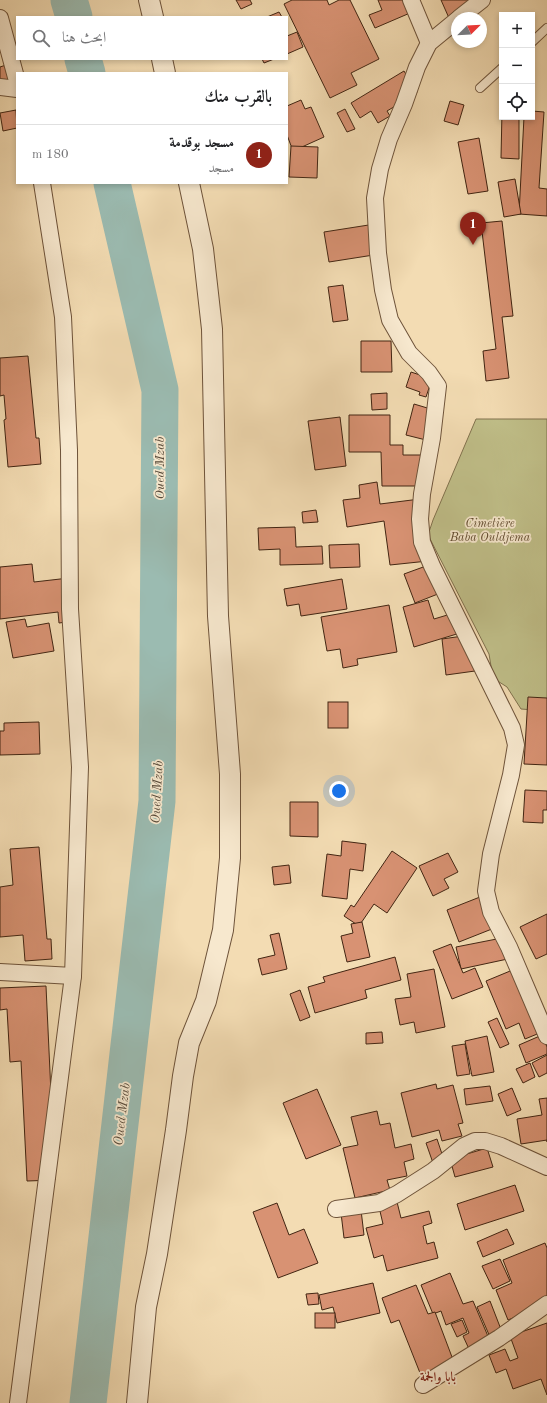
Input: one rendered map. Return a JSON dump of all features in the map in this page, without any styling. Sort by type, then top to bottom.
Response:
[{"type":"street","points":[[149,0],[153,16]]},
{"type":"street","points":[[411,0],[429,43]]},
{"type":"street","points":[[467,12],[482,0]]},
{"type":"street","points":[[0,18],[16,77]]},
{"type":"street","points":[[451,25],[429,43],[417,67],[404,104],[389,138],[380,169],[375,198],[378,253],[383,290],[390,320],[409,353],[432,377],[438,386],[432,438],[422,494],[420,519],[422,542],[455,615],[512,728],[516,745],[511,775],[491,854],[486,891],[491,912],[509,947],[547,1036]]},
{"type":"street","points":[[162,60],[165,72]]},
{"type":"street","points":[[0,87],[16,89]]},
{"type":"street","points":[[18,1403],[73,976],[80,767],[70,609],[69,442],[63,316],[42,184]]},
{"type":"street","points":[[137,1403],[146,1307],[176,1130],[182,1076],[189,1043],[206,1002],[223,930],[230,858],[230,774],[218,616],[212,329],[203,249],[189,184]]},
{"type":"street","points":[[0,972],[73,976]]},
{"type":"street","points":[[336,1209],[379,1203],[398,1194],[433,1172],[464,1146],[475,1141],[486,1141],[501,1146],[547,1168]]},
{"type":"street","points":[[423,1385],[498,1338],[547,1304]]},
{"type":"lane","points":[[535,39],[547,28]]},
{"type":"lane","points":[[480,88],[499,71]]},
{"type":"green space","name":"Cimetière Baba Ouldjema","points":[[476,419],[547,419],[547,711],[521,709],[507,687],[493,678],[489,654],[428,535]]},
{"type":"building","points":[[236,0],[250,0],[252,4],[241,9]]},
{"type":"building","points":[[292,0],[327,0],[329,5],[339,0],[350,0],[379,59],[351,73],[357,85],[330,98],[284,4]]},
{"type":"building","points":[[378,0],[413,0],[417,10],[375,28],[369,15],[382,10]]},
{"type":"building","points":[[441,0],[484,0],[461,12],[451,12],[451,17],[449,18]]},
{"type":"building","points":[[279,12],[281,16],[269,16]]},
{"type":"building","points":[[297,32],[303,47],[288,54],[288,36]]},
{"type":"building","points":[[262,60],[272,60],[264,63]]},
{"type":"building","points":[[9,64],[16,88],[0,83],[0,67]]},
{"type":"building","points":[[404,71],[417,93],[387,111],[390,116],[378,123],[371,111],[360,118],[351,103]]},
{"type":"building","points":[[301,100],[305,109],[311,107],[324,137],[293,151],[288,138],[288,106]]},
{"type":"building","points":[[450,101],[464,105],[458,125],[444,121]]},
{"type":"building","points":[[345,109],[355,129],[347,132],[337,113]]},
{"type":"building","points":[[16,110],[16,128],[3,131],[0,113]]},
{"type":"building","points":[[535,111],[544,112],[539,188],[547,189],[547,216],[519,214],[524,120],[535,120]]},
{"type":"building","points":[[502,120],[519,120],[519,159],[501,158]]},
{"type":"building","points":[[479,138],[488,191],[468,194],[458,142]]},
{"type":"building","points":[[291,146],[318,147],[317,178],[289,177]]},
{"type":"building","points":[[515,179],[521,214],[504,217],[498,182]]},
{"type":"building","points":[[502,221],[513,316],[502,317],[509,378],[486,381],[483,351],[496,349],[481,223]]},
{"type":"building","points":[[375,224],[380,254],[329,262],[324,232]]},
{"type":"building","points":[[343,285],[348,320],[333,322],[328,287]]},
{"type":"building","points":[[361,341],[391,341],[392,372],[361,372]]},
{"type":"building","points":[[28,356],[36,438],[39,438],[41,464],[8,467],[4,420],[6,419],[4,395],[0,396],[0,358]]},
{"type":"building","points":[[411,372],[432,379],[426,397],[419,395],[420,392],[406,387]]},
{"type":"building","points":[[387,393],[387,409],[372,410],[371,394]]},
{"type":"building","points":[[414,404],[434,410],[426,440],[406,435]]},
{"type":"building","points":[[349,415],[390,415],[390,445],[403,445],[403,455],[423,455],[423,486],[382,486],[381,452],[349,452]]},
{"type":"building","points":[[340,417],[346,466],[315,470],[308,421]]},
{"type":"building","points":[[377,482],[380,504],[420,499],[428,561],[390,565],[384,521],[347,527],[343,500],[360,498],[359,485]]},
{"type":"building","points":[[316,510],[318,522],[303,523],[302,512]]},
{"type":"building","points":[[295,527],[296,547],[322,546],[323,564],[280,565],[280,549],[259,550],[258,528]]},
{"type":"building","points":[[359,544],[360,567],[330,568],[329,545]]},
{"type":"building","points":[[437,562],[448,590],[415,603],[404,574]]},
{"type":"building","points":[[32,564],[34,582],[69,578],[74,621],[59,623],[58,612],[0,619],[0,567]]},
{"type":"building","points":[[342,579],[347,609],[301,616],[299,604],[287,606],[284,589]]},
{"type":"building","points":[[428,600],[434,619],[454,613],[460,633],[414,647],[403,607]]},
{"type":"building","points":[[389,605],[397,652],[357,659],[358,665],[343,668],[340,649],[327,651],[321,617]]},
{"type":"building","points":[[25,619],[27,627],[49,623],[54,651],[13,658],[6,622]]},
{"type":"building","points":[[470,635],[475,671],[446,675],[442,639]]},
{"type":"building","points":[[528,697],[547,698],[547,765],[524,764]]},
{"type":"building","points":[[328,702],[348,702],[348,728],[328,728]]},
{"type":"building","points":[[39,722],[40,754],[0,755],[0,731],[4,731],[4,723]]},
{"type":"building","points":[[525,790],[547,791],[547,810],[543,810],[543,823],[523,822]]},
{"type":"building","points":[[290,802],[318,802],[318,837],[290,836]]},
{"type":"building","points":[[342,841],[366,844],[363,871],[350,869],[347,899],[322,896],[327,854],[341,856]]},
{"type":"building","points":[[39,847],[47,939],[51,939],[52,959],[25,961],[23,935],[0,937],[0,887],[13,885],[10,849]]},
{"type":"building","points":[[392,851],[417,868],[387,913],[374,904],[359,926],[344,916],[351,905],[354,907]]},
{"type":"building","points":[[448,853],[458,872],[444,879],[449,888],[433,896],[419,866]]},
{"type":"building","points":[[289,865],[291,883],[274,885],[272,867]]},
{"type":"building","points":[[485,895],[502,925],[459,942],[447,910]]},
{"type":"building","points":[[547,914],[547,954],[536,959],[520,927]]},
{"type":"building","points":[[362,922],[370,957],[347,962],[341,936],[353,933],[351,924]]},
{"type":"building","points":[[279,933],[287,969],[262,975],[258,959],[275,955],[270,935]]},
{"type":"building","points":[[512,936],[517,957],[461,969],[456,947]]},
{"type":"building","points":[[451,944],[463,973],[475,968],[483,987],[452,999],[433,951]]},
{"type":"building","points":[[395,957],[401,980],[365,990],[367,998],[315,1013],[308,987],[325,982],[323,977]]},
{"type":"building","points":[[434,969],[445,1027],[416,1033],[414,1022],[400,1025],[395,999],[411,997],[407,974]]},
{"type":"building","points":[[515,969],[547,1030],[525,1039],[519,1023],[506,1029],[486,981]]},
{"type":"building","points":[[46,986],[55,1180],[27,1181],[21,1061],[10,1062],[7,1009],[0,1010],[0,988]]},
{"type":"building","points":[[300,990],[310,1017],[300,1021],[290,994]]},
{"type":"building","points":[[497,1018],[509,1044],[500,1048],[488,1022]]},
{"type":"building","points":[[382,1032],[383,1043],[366,1044],[366,1033]]},
{"type":"building","points":[[542,1035],[547,1047],[547,1054],[526,1063],[519,1045]]},
{"type":"building","points":[[487,1036],[494,1072],[472,1076],[465,1041]]},
{"type":"building","points":[[465,1044],[470,1074],[457,1076],[452,1046]]},
{"type":"building","points":[[547,1055],[547,1073],[539,1077],[532,1063]]},
{"type":"building","points":[[530,1063],[535,1077],[523,1083],[516,1069]]},
{"type":"building","points":[[436,1084],[437,1089],[453,1085],[463,1123],[458,1124],[462,1136],[442,1141],[439,1130],[412,1137],[401,1093]]},
{"type":"building","points":[[490,1086],[493,1101],[466,1105],[464,1089]]},
{"type":"building","points":[[512,1088],[521,1110],[507,1116],[498,1094]]},
{"type":"building","points":[[317,1089],[341,1145],[306,1159],[283,1103]]},
{"type":"building","points":[[547,1098],[547,1140],[521,1144],[517,1119],[542,1115],[539,1099]]},
{"type":"building","points":[[377,1111],[380,1125],[390,1123],[395,1148],[411,1144],[414,1159],[404,1162],[407,1176],[387,1180],[390,1190],[355,1198],[343,1148],[358,1145],[351,1117]]},
{"type":"building","points":[[437,1139],[444,1160],[433,1163],[426,1143]]},
{"type":"building","points":[[487,1148],[493,1167],[455,1177],[450,1159]]},
{"type":"building","points":[[515,1185],[524,1211],[465,1230],[457,1204]]},
{"type":"building","points":[[397,1202],[401,1218],[429,1211],[432,1223],[423,1226],[427,1244],[434,1242],[438,1258],[387,1271],[383,1255],[374,1258],[366,1228],[383,1224],[379,1207]]},
{"type":"building","points":[[277,1203],[289,1235],[304,1229],[318,1263],[278,1278],[253,1212]]},
{"type":"building","points":[[361,1210],[364,1235],[344,1238],[341,1213]]},
{"type":"building","points":[[507,1229],[514,1244],[483,1257],[477,1242]]},
{"type":"building","points":[[545,1243],[547,1248],[547,1304],[508,1320],[496,1290],[512,1283],[503,1260]]},
{"type":"building","points":[[500,1259],[510,1281],[493,1289],[482,1266]]},
{"type":"building","points":[[450,1273],[463,1304],[473,1301],[490,1341],[469,1349],[463,1336],[469,1333],[463,1318],[446,1325],[441,1311],[433,1314],[421,1285]]},
{"type":"building","points":[[373,1283],[380,1313],[337,1323],[333,1307],[322,1310],[319,1295]]},
{"type":"building","points":[[416,1285],[428,1314],[435,1312],[455,1365],[422,1378],[399,1320],[391,1323],[382,1298]]},
{"type":"building","points":[[318,1293],[319,1304],[308,1305],[306,1294]]},
{"type":"building","points":[[490,1301],[502,1332],[490,1337],[477,1307]]},
{"type":"building","points":[[315,1313],[335,1313],[335,1328],[315,1328]]},
{"type":"building","points":[[462,1320],[467,1332],[457,1337],[451,1324]]},
{"type":"building","points":[[547,1323],[547,1395],[541,1379],[513,1389],[506,1369],[496,1373],[489,1355],[505,1349],[510,1361],[518,1358],[510,1336]]},
{"type":"waterway","name":"Oued Mzab","points":[[69,0],[74,16]]},
{"type":"waterway","name":"Oued Mzab","points":[[83,60],[87,72]]},
{"type":"waterway","name":"Oued Mzab","points":[[88,1403],[157,801],[160,390],[112,184]]},
{"type":"place","name":"مسجد بوقدمة","points":[[473,245]]},
{"type":"district","name":"بابا والجمة","points":[[438,1376]]}]
